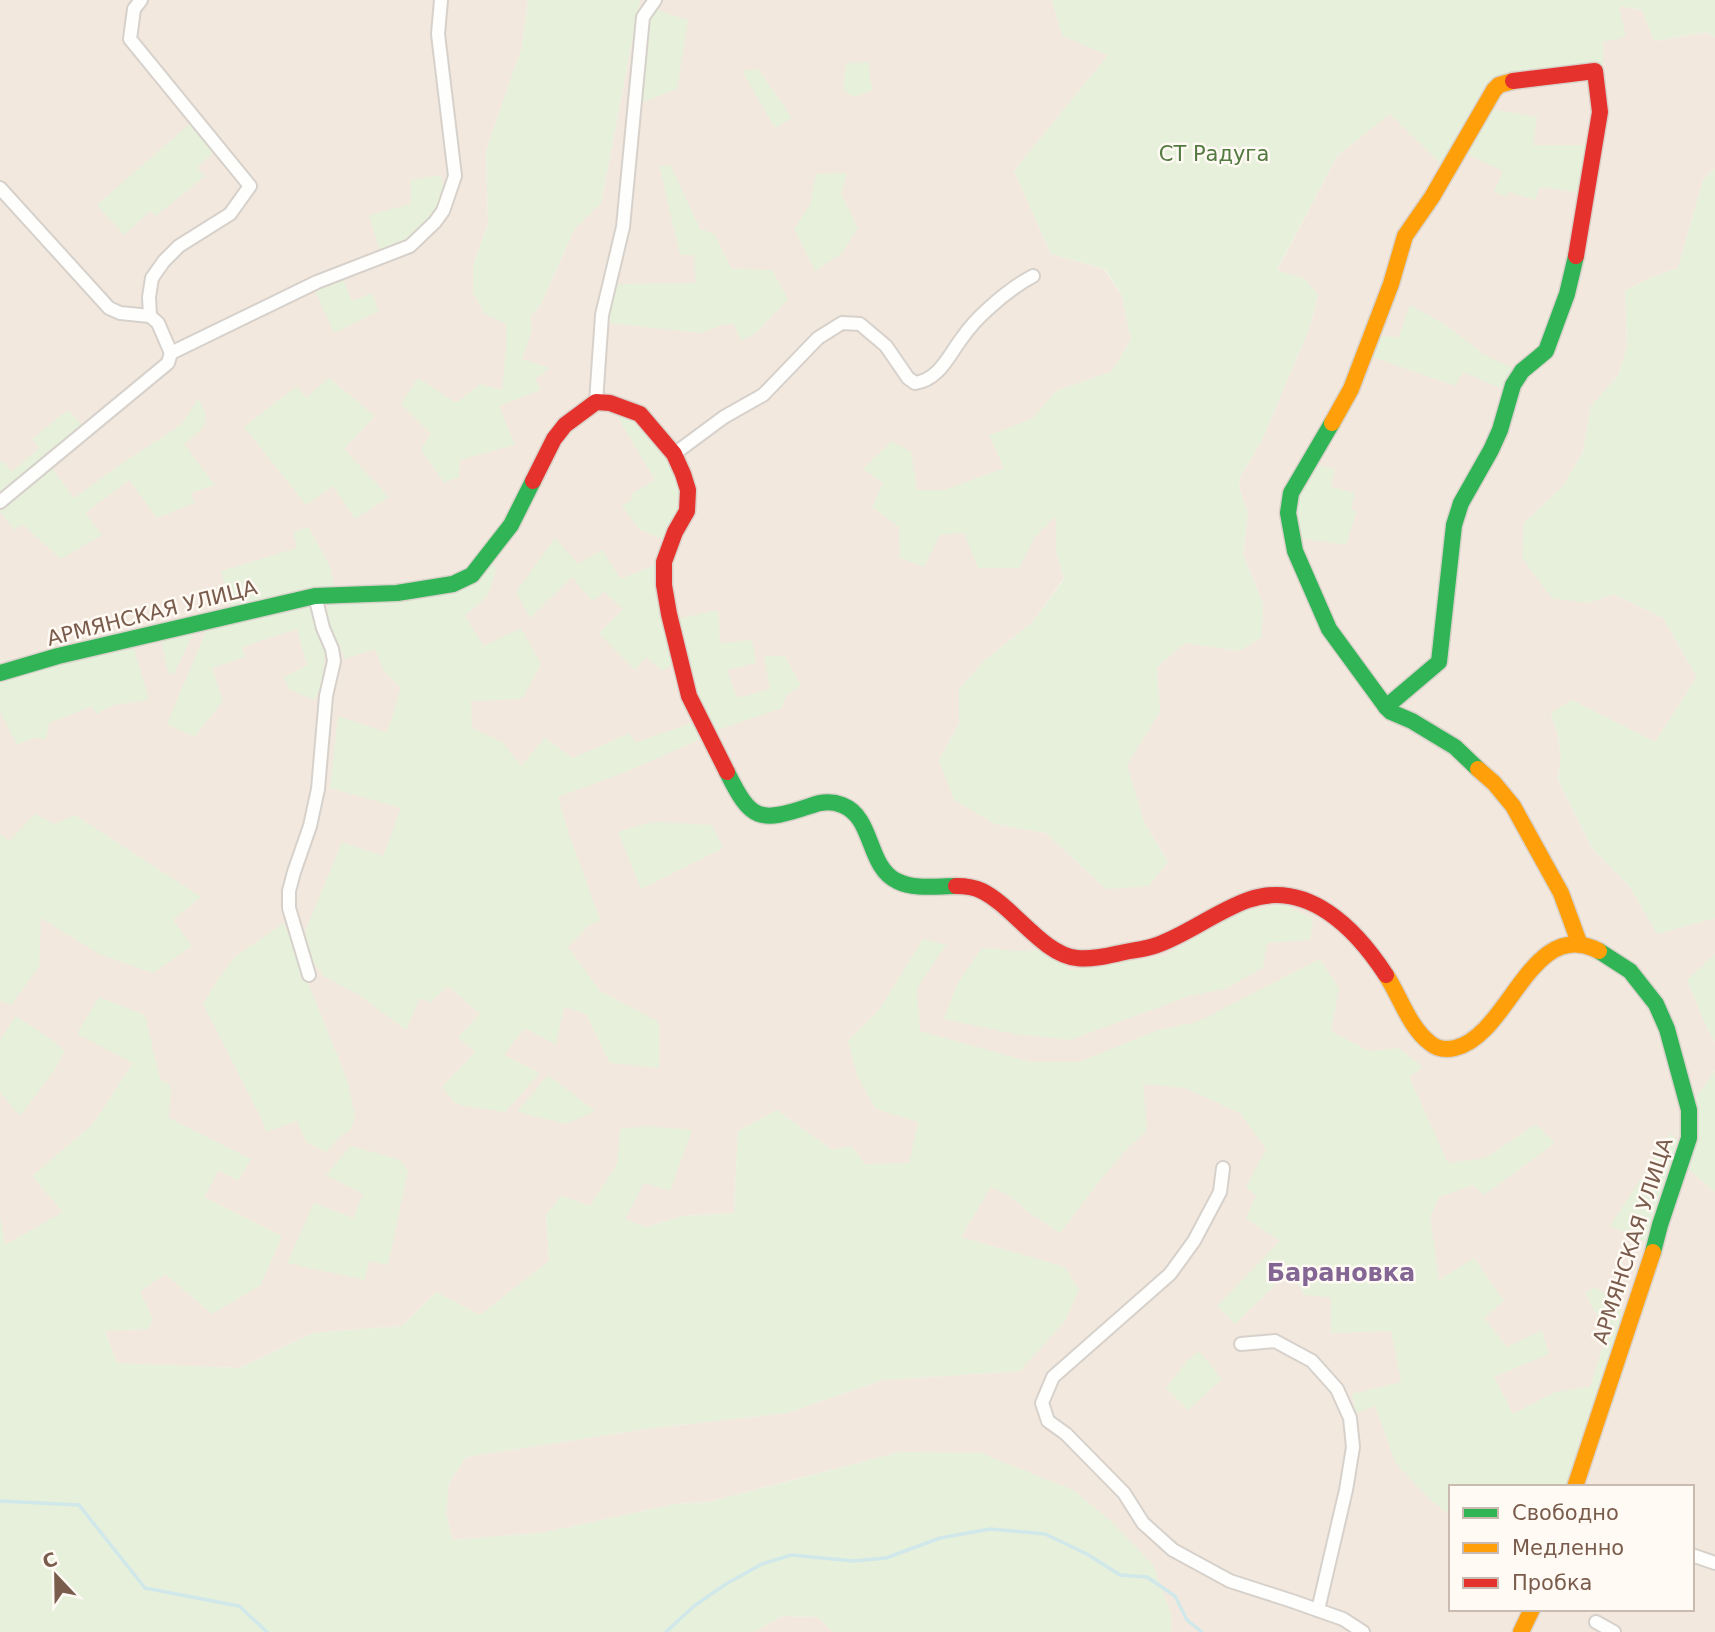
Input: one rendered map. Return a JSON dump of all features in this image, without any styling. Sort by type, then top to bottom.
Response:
[{"type":"street","points":[[141,0],[134,9],[130,39],[250,186],[230,214],[179,246],[164,261],[152,278],[150,316]]},
{"type":"street","points":[[171,353],[317,282],[410,246],[435,222],[443,211],[455,176],[438,34],[441,0]]},
{"type":"street","points":[[655,0],[643,17],[623,227],[602,315],[596,402],[610,403],[640,414],[674,454],[688,490],[687,511],[675,532],[664,562],[668,614],[689,696],[739,797],[751,811],[771,817],[823,803],[832,802],[850,808],[858,816],[881,864],[893,880],[915,886],[958,885],[984,892],[1050,947],[1073,958],[1099,957],[1154,946],[1251,899],[1282,894],[1300,899],[1335,916],[1348,928],[1391,982],[1415,1025],[1431,1044],[1441,1048],[1453,1048],[1478,1037],[1528,973],[1548,953],[1567,945],[1580,944],[1560,892],[1513,806],[1494,783],[1455,747],[1391,712],[1386,707],[1329,629],[1295,551],[1288,513],[1291,493],[1351,389],[1391,284],[1405,236],[1433,197],[1494,90],[1499,85],[1512,81],[1595,71],[1599,118],[1567,294],[1546,351],[1522,371],[1513,385],[1500,430],[1461,503],[1454,526],[1439,662],[1386,707]]},
{"type":"street","points":[[0,188],[109,308],[120,313],[150,316],[158,323],[171,353],[168,363],[0,502]]},
{"type":"street","points":[[674,454],[724,417],[764,396],[818,338],[842,323],[860,324],[886,346],[908,378],[915,383],[923,382],[940,369],[962,337],[987,309],[1016,285],[1033,276]]},
{"type":"street","name":"АРМЯНСКАЯ УЛИЦА","points":[[0,673],[58,656],[315,596],[397,593],[453,584],[472,575],[512,525],[554,439],[565,425],[596,402]]},
{"type":"street","points":[[309,975],[289,908],[289,891],[310,826],[318,789],[325,705],[334,661],[315,596]]},
{"type":"street","name":"АРМЯНСКАЯ УЛИЦА","points":[[1576,1485],[1650,1266],[1660,1225],[1689,1138],[1689,1110],[1667,1029],[1656,1004],[1630,971],[1609,956],[1580,944]]},
{"type":"street","points":[[1223,1168],[1220,1192],[1194,1241],[1170,1274],[1053,1377],[1042,1403],[1048,1421],[1066,1434],[1124,1493],[1143,1523],[1173,1549],[1230,1581],[1343,1619],[1363,1632]]},
{"type":"street","points":[[1241,1344],[1275,1341],[1312,1361],[1337,1389],[1350,1418],[1353,1447],[1346,1490],[1318,1610]]},
{"type":"street","points":[[1694,1556],[1715,1563]]},
{"type":"street","points":[[1521,1632],[1531,1611]]},
{"type":"street","points":[[1596,1622],[1615,1632]]},
{"type":"shaded area","points":[[0,0],[528,0],[522,47],[486,151],[488,223],[473,266],[473,293],[485,314],[506,323],[530,317],[541,304],[574,230],[601,203],[640,0],[1052,0],[1062,35],[1109,54],[1014,171],[1051,254],[1104,269],[1122,296],[1131,340],[1111,372],[1056,391],[1056,551],[1064,578],[1032,623],[986,659],[959,689],[959,724],[939,760],[995,824],[1046,833],[1106,889],[1168,862],[1144,822],[1126,765],[1160,712],[1157,667],[1185,643],[1240,651],[1263,604],[1243,555],[1248,513],[1240,491],[1239,479],[1262,440],[1309,329],[1318,296],[1304,279],[1277,271],[1337,156],[1390,113],[1446,169],[1500,93],[1603,42],[1618,6],[1642,10],[1655,41],[1707,32],[1715,37],[1715,168],[1703,180],[1678,268],[1625,291],[1627,347],[1618,376],[1591,406],[1583,452],[1563,486],[1524,523],[1587,603],[1614,594],[1663,618],[1697,677],[1655,742],[1572,700],[1551,714],[1561,757],[1558,780],[1592,848],[1630,887],[1657,933],[1715,918],[1715,954],[1687,980],[1715,1042],[1715,1071],[1696,1097],[1697,1140],[1684,1165],[1715,1192],[1715,1632],[1171,1632],[1171,1614],[900,1452],[708,1502],[676,1504],[541,1533],[452,1540],[446,1512],[449,1483],[466,1457],[645,1429],[787,1413],[883,1380],[1020,1371],[1064,1267],[909,1222],[851,1146],[832,1150],[777,1110],[738,1131],[734,1213],[684,1216],[646,1227],[561,1196],[546,1216],[549,1261],[480,1316],[436,1292],[402,1326],[313,1333],[240,1368],[117,1364],[105,1330],[148,1329],[153,1319],[0,1343]]},
{"type":"shaded area","points":[[782,1616],[818,1617],[833,1632],[754,1632]]},
{"type":"green space","points":[[528,0],[640,0],[601,203],[574,230],[541,304],[530,317],[532,331],[522,359],[550,368],[535,379],[541,390],[499,406],[515,445],[460,460],[459,477],[444,483],[421,449],[431,434],[401,404],[418,378],[456,403],[480,384],[502,390],[506,324],[485,314],[473,293],[473,266],[488,223],[486,151],[522,47]]},
{"type":"green space","name":"СТ Радуга","points":[[1052,0],[1715,0],[1715,37],[1707,32],[1654,41],[1642,10],[1619,6],[1626,37],[1603,42],[1603,74],[1512,86],[1500,93],[1492,109],[1537,117],[1533,145],[1591,145],[1583,193],[1540,187],[1535,200],[1509,192],[1506,197],[1494,192],[1503,171],[1465,153],[1446,169],[1390,114],[1337,156],[1277,270],[1305,279],[1318,295],[1309,329],[1262,440],[1239,479],[1240,491],[1248,513],[1243,555],[1263,604],[1262,637],[1240,651],[1185,643],[1157,667],[1160,712],[1127,765],[1144,822],[1168,862],[1149,886],[1106,889],[1046,833],[995,824],[954,800],[939,760],[959,724],[959,689],[986,659],[1032,623],[1064,579],[1056,551],[1056,516],[1035,537],[1019,568],[978,568],[964,533],[940,535],[924,567],[900,558],[899,527],[872,507],[883,483],[863,469],[892,441],[911,452],[917,490],[945,490],[1004,468],[989,435],[1032,419],[1056,391],[1111,372],[1131,340],[1122,296],[1105,269],[1051,254],[1014,171],[1108,55],[1062,36]]},
{"type":"green space","points":[[657,10],[688,20],[677,89],[638,104],[648,20]]},
{"type":"green space","points":[[869,62],[873,90],[853,97],[843,90],[846,63]]},
{"type":"green space","points":[[758,69],[792,118],[775,128],[742,71]]},
{"type":"green space","points":[[192,122],[215,151],[197,168],[205,176],[156,216],[150,211],[124,235],[97,205]]},
{"type":"green space","points":[[659,165],[671,166],[700,229],[714,234],[732,269],[772,270],[788,299],[756,333],[741,341],[734,324],[721,325],[702,333],[607,323],[616,284],[696,283],[694,255],[680,255]]},
{"type":"green space","points":[[1715,168],[1715,918],[1657,934],[1630,887],[1592,848],[1558,780],[1561,757],[1551,713],[1572,700],[1655,742],[1697,677],[1663,618],[1614,594],[1587,603],[1552,598],[1522,558],[1524,523],[1563,486],[1583,452],[1591,406],[1618,376],[1627,347],[1625,291],[1678,268],[1703,180]]},
{"type":"green space","points":[[847,173],[841,194],[858,228],[842,253],[815,271],[794,229],[810,205],[816,174]]},
{"type":"green space","points":[[441,175],[443,197],[435,218],[420,233],[380,252],[369,215],[411,204],[411,180]]},
{"type":"green space","points":[[343,279],[352,301],[372,293],[379,311],[334,333],[315,291]]},
{"type":"green space","points":[[1410,305],[1446,325],[1483,354],[1514,369],[1505,390],[1463,372],[1455,386],[1370,356],[1379,335],[1398,338]]},
{"type":"green space","points":[[329,378],[375,416],[344,449],[389,497],[355,519],[333,486],[306,505],[244,427],[297,386],[306,398]]},
{"type":"green space","points":[[198,399],[206,420],[201,429],[184,444],[215,485],[191,493],[195,503],[157,518],[129,480],[85,513],[102,535],[61,559],[22,524],[15,530],[0,512],[0,506],[49,465],[74,498],[182,424]]},
{"type":"green space","points":[[611,406],[634,417],[672,464],[684,492],[667,541],[639,529],[622,506],[633,499],[631,494],[655,480]]},
{"type":"green space","points":[[68,410],[84,427],[0,496],[0,462],[2,460],[12,472],[39,448],[32,439]]},
{"type":"green space","points":[[1313,464],[1335,469],[1331,487],[1355,493],[1351,510],[1357,511],[1346,545],[1299,538],[1297,499]]},
{"type":"green space","points":[[308,527],[330,566],[334,588],[230,609],[221,571],[297,548],[293,532]]},
{"type":"green space","points":[[555,538],[578,564],[602,550],[621,579],[662,562],[675,661],[663,671],[646,657],[635,670],[599,633],[623,609],[604,592],[592,601],[572,577],[530,618],[516,592]]},
{"type":"green space","points":[[491,560],[496,571],[488,595],[465,616],[484,646],[521,628],[541,664],[522,699],[471,701],[472,728],[502,742],[521,766],[545,738],[573,758],[630,733],[635,743],[694,722],[699,740],[623,773],[558,797],[600,920],[588,926],[568,947],[600,991],[659,1022],[659,1068],[610,1063],[586,1014],[564,1007],[556,1045],[525,1028],[504,1055],[540,1073],[505,1112],[455,1103],[442,1087],[475,1052],[458,1037],[480,1014],[448,986],[430,1003],[420,998],[406,1030],[359,995],[325,977],[313,963],[305,932],[342,842],[383,856],[401,808],[330,788],[338,716],[387,733],[401,688],[383,670],[375,649],[345,659],[327,617],[328,603],[402,602],[457,591]]},
{"type":"green space","points":[[314,600],[325,653],[322,687],[314,700],[290,690],[283,678],[307,665],[297,629],[242,647],[245,657],[212,668],[223,701],[194,737],[167,724],[207,625]]},
{"type":"green space","points":[[718,610],[720,643],[752,640],[756,663],[727,670],[737,698],[770,689],[764,656],[785,656],[801,686],[786,695],[782,708],[712,732],[697,695],[678,619]]},
{"type":"green space","points":[[195,630],[174,674],[168,673],[160,635]]},
{"type":"green space","points":[[134,648],[149,700],[114,705],[96,714],[92,706],[49,723],[46,739],[33,738],[17,745],[0,712],[0,679]]},
{"type":"green space","points":[[35,814],[54,824],[75,815],[201,897],[173,920],[192,946],[153,973],[99,954],[41,918],[39,967],[11,1005],[0,1001],[0,834],[9,841]]},
{"type":"green space","points":[[659,822],[712,825],[723,848],[641,889],[618,832]]},
{"type":"green space","points":[[1284,904],[1313,919],[1310,940],[1267,943],[1263,968],[1225,989],[1189,996],[1070,1040],[1014,1034],[944,1019],[957,984],[982,948],[1040,950],[1071,970],[1163,956],[1240,912]]},
{"type":"green space","points":[[284,923],[348,1082],[355,1116],[351,1129],[326,1152],[306,1142],[297,1121],[266,1132],[203,1004],[236,956]]},
{"type":"green space","points":[[923,939],[946,945],[917,988],[920,1031],[1030,1062],[1079,1062],[1158,1030],[1197,1022],[1320,959],[1339,988],[1331,1031],[1368,1051],[1398,1048],[1423,1067],[1409,1077],[1448,1163],[1486,1158],[1536,1124],[1555,1143],[1484,1195],[1473,1185],[1439,1197],[1430,1217],[1439,1280],[1474,1258],[1504,1301],[1484,1318],[1507,1347],[1542,1330],[1549,1354],[1494,1377],[1513,1414],[1555,1392],[1590,1387],[1607,1334],[1585,1293],[1595,1287],[1622,1305],[1620,1333],[1569,1485],[1449,1485],[1449,1514],[1396,1464],[1375,1406],[1356,1413],[1352,1394],[1401,1382],[1391,1331],[1331,1333],[1331,1297],[1304,1295],[1292,1276],[1283,1277],[1235,1324],[1217,1306],[1280,1241],[1246,1218],[1256,1196],[1246,1187],[1266,1149],[1240,1113],[1185,1088],[1143,1084],[1147,1130],[1104,1175],[1060,1233],[1010,1196],[991,1187],[961,1237],[1065,1267],[1079,1290],[1065,1321],[1020,1371],[883,1380],[787,1413],[645,1429],[466,1457],[449,1483],[446,1512],[452,1540],[541,1533],[676,1504],[709,1502],[900,1452],[981,1453],[1073,1490],[1112,1522],[1153,1565],[1171,1614],[1171,1632],[833,1632],[818,1617],[782,1616],[754,1632],[0,1632],[0,1216],[5,1245],[63,1212],[32,1176],[93,1124],[133,1063],[77,1034],[99,997],[145,1015],[160,1079],[171,1086],[169,1118],[251,1159],[238,1181],[219,1170],[204,1197],[282,1236],[261,1285],[212,1314],[165,1274],[140,1292],[153,1319],[148,1329],[105,1331],[117,1363],[240,1368],[313,1333],[402,1326],[436,1292],[480,1315],[549,1261],[546,1215],[561,1196],[590,1206],[617,1164],[620,1129],[648,1126],[692,1130],[670,1191],[644,1183],[625,1219],[646,1227],[684,1216],[734,1213],[738,1131],[777,1110],[832,1150],[851,1146],[865,1164],[909,1163],[918,1122],[876,1109],[858,1078],[848,1041],[879,1010]]},
{"type":"green space","points":[[1715,954],[1715,1042],[1687,980]]},
{"type":"green space","points":[[16,1016],[65,1051],[20,1116],[0,1092],[0,1040]]},
{"type":"green space","points":[[1715,1071],[1715,1192],[1683,1165],[1697,1140],[1696,1097]]},
{"type":"green space","points":[[548,1075],[595,1111],[566,1124],[517,1112]]},
{"type":"green space","points":[[1671,1133],[1680,1143],[1648,1243],[1610,1226]]},
{"type":"green space","points":[[351,1146],[400,1160],[408,1171],[388,1265],[369,1261],[365,1280],[287,1263],[314,1203],[353,1218],[363,1194],[326,1175]]},
{"type":"green space","points":[[1199,1351],[1222,1379],[1188,1410],[1166,1388],[1187,1361]]},
{"type":"waterway","points":[[0,1501],[79,1505],[145,1588],[239,1606],[267,1632]]},
{"type":"waterway","points":[[666,1632],[694,1606],[762,1564],[791,1555],[854,1561],[886,1558],[940,1538],[990,1529],[1045,1534],[1087,1554],[1120,1575],[1147,1577],[1175,1596],[1187,1620],[1202,1632]]},
{"type":"traffic: fast","points":[[1386,707],[1439,662],[1454,525],[1461,503],[1500,430],[1513,385],[1522,371],[1546,351],[1567,294],[1576,256]]},
{"type":"traffic: fast","points":[[1332,423],[1291,493],[1288,513],[1295,551],[1329,629],[1386,707],[1455,747],[1478,769]]},
{"type":"traffic: fast","points":[[0,673],[58,656],[315,596],[397,593],[453,584],[472,575],[511,525],[533,481]]},
{"type":"traffic: fast","points":[[727,772],[743,800],[758,814],[779,815],[822,803],[842,805],[860,820],[880,865],[887,874],[911,886],[956,886]]},
{"type":"traffic: fast","points":[[1599,951],[1630,971],[1656,1004],[1667,1029],[1689,1110],[1689,1138],[1653,1252]]},
{"type":"traffic: slow","points":[[1332,423],[1351,389],[1391,284],[1405,236],[1432,197],[1494,90],[1499,85],[1513,81]]},
{"type":"traffic: slow","points":[[1478,769],[1513,806],[1561,893],[1580,945]]},
{"type":"traffic: slow","points":[[1386,975],[1416,1029],[1436,1047],[1452,1049],[1474,1039],[1491,1022],[1538,962],[1556,949],[1576,944],[1599,951]]},
{"type":"traffic: slow","points":[[1576,1485],[1653,1252]]},
{"type":"traffic: slow","points":[[1521,1632],[1531,1611]]},
{"type":"traffic: jam","points":[[1513,81],[1595,71],[1600,112],[1576,256]]},
{"type":"traffic: jam","points":[[533,481],[554,439],[565,425],[596,402],[610,403],[640,414],[674,454],[688,490],[687,511],[675,532],[664,562],[664,585],[689,696],[727,772]]},
{"type":"traffic: jam","points":[[956,886],[982,891],[994,898],[1052,948],[1077,958],[1101,957],[1153,946],[1248,900],[1270,895],[1291,896],[1310,902],[1345,926],[1386,975]]},
{"type":"district","name":"Барановка","points":[[1341,1273]]}]
